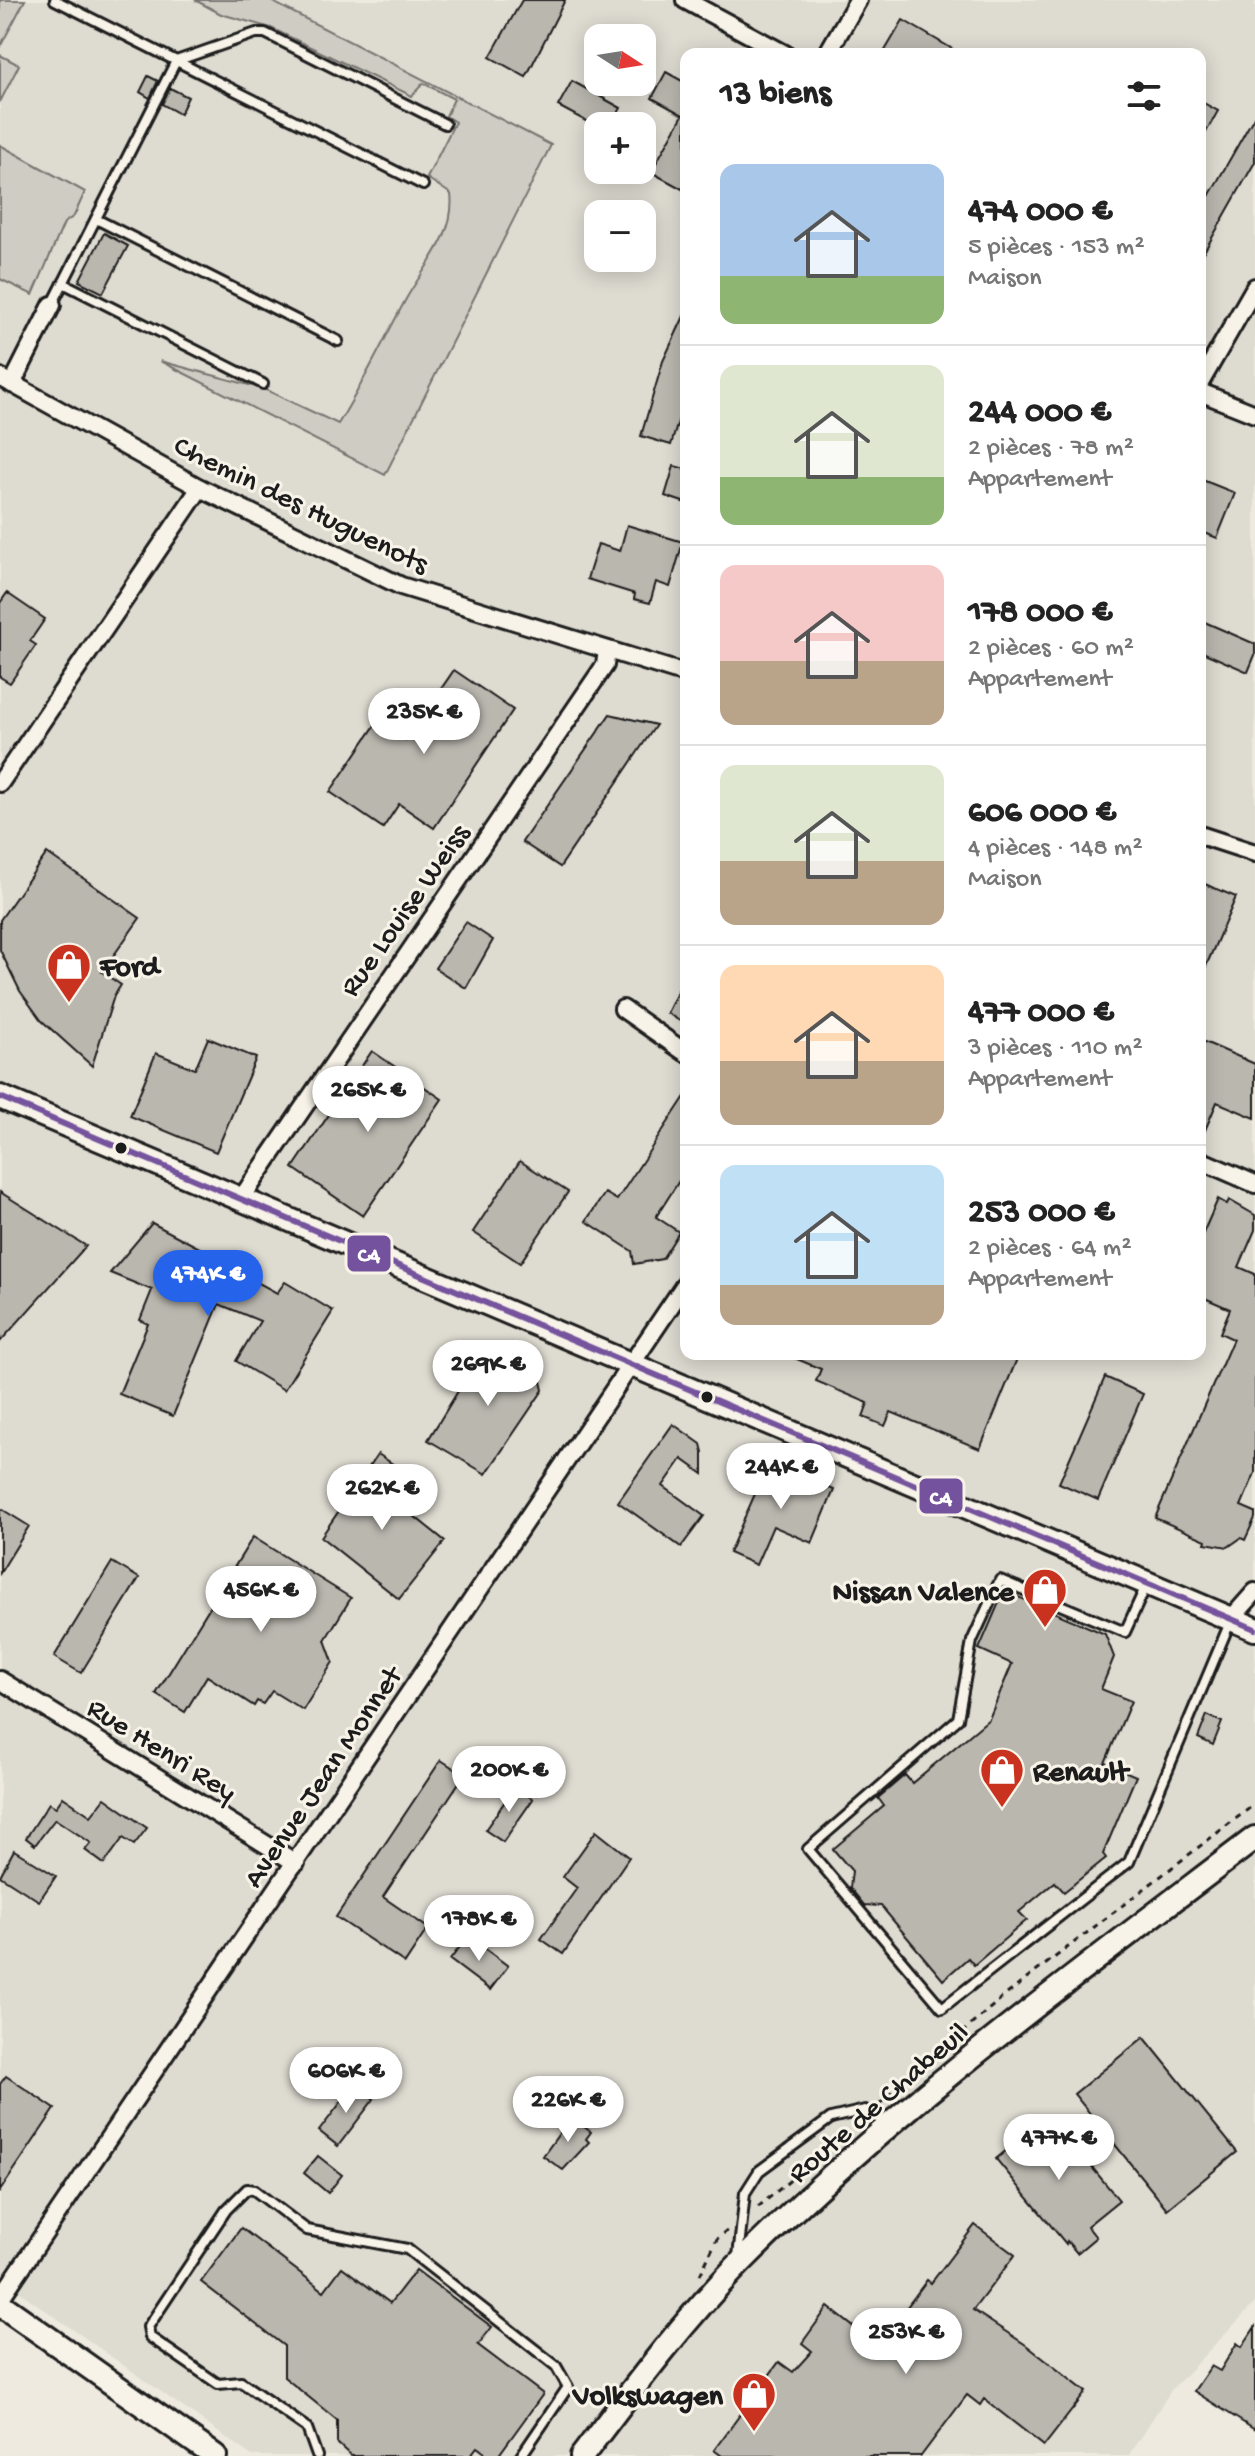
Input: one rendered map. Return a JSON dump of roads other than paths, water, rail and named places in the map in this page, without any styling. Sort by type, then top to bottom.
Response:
[{"type":"street","points":[[685,0],[774,48]]},
{"type":"street","points":[[830,48],[858,0]]},
{"type":"street","points":[[1206,373],[1255,287]]},
{"type":"street","points":[[6,380],[52,305]]},
{"type":"street","name":"Chemin des Huguenots","points":[[6,380],[200,488],[401,586],[680,672]]},
{"type":"street","points":[[1206,394],[1255,414]]},
{"type":"street","points":[[0,783],[200,488]]},
{"type":"street","name":"Rue Louise Weiss","points":[[241,1199],[605,665],[607,650]]},
{"type":"street","points":[[1206,837],[1255,853]]},
{"type":"street","points":[[623,1009],[680,1049]]},
{"type":"street","points":[[0,1097],[1255,1629]]},
{"type":"street","points":[[1206,1163],[1255,1184]]},
{"type":"street","name":"Avenue Jean Monnet","points":[[0,2302],[680,1292]]},
{"type":"street","points":[[1231,1619],[1255,1592]]},
{"type":"street","name":"Rue Henri Rey","points":[[0,1680],[296,1863]]},
{"type":"street","name":"Route de Chabeuil","points":[[582,2456],[641,2378],[738,2265],[889,2124],[1036,2005],[1255,1838]]},
{"type":"street","points":[[0,2302],[215,2456]]},
{"type":"lane","points":[[55,0],[423,185]]},
{"type":"lane","points":[[52,305],[176,61],[256,33],[265,33],[445,124]]},
{"type":"lane","points":[[96,219],[338,341]]},
{"type":"lane","points":[[63,283],[263,384]]},
{"type":"lane","points":[[1147,1583],[1125,1632],[1000,1580],[972,1641],[958,1719],[808,1849],[942,2008],[1129,1862],[1231,1619]]},
{"type":"lane","points":[[738,2265],[745,2193],[759,2171],[831,2118],[865,2110],[889,2124]]},
{"type":"lane","points":[[317,2456],[307,2428],[241,2382],[218,2384],[150,2337],[148,2327],[155,2316],[226,2210],[247,2189],[254,2190],[307,2230],[407,2249],[556,2366],[568,2387],[521,2456]]},
{"type":"place","name":"Ford","points":[[69,1004]]},
{"type":"place","name":"Nissan Valence","points":[[1045,1629]]},
{"type":"place","name":"Renault","points":[[1002,1809]]},
{"type":"place","name":"Volkswagen","points":[[754,2433]]}]
